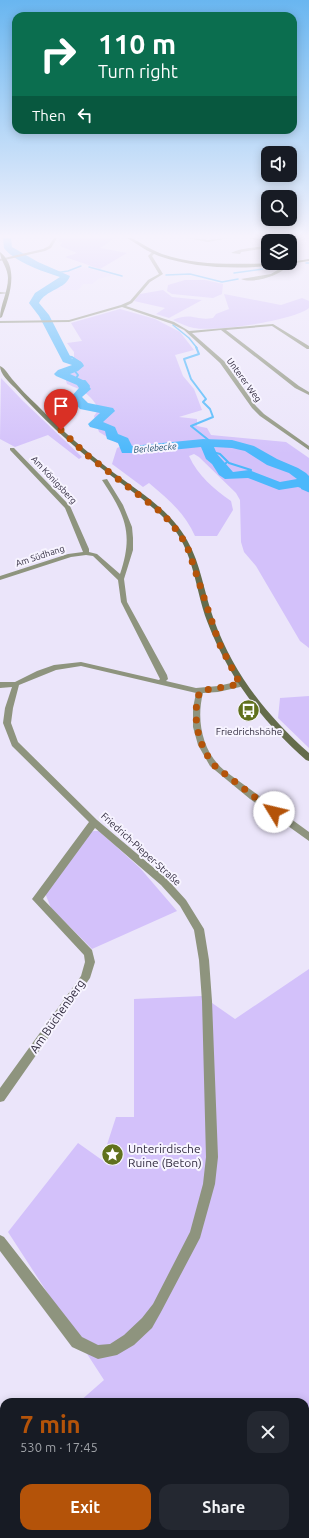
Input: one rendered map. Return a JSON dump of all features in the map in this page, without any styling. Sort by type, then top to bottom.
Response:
[{"type":"main road","points":[[0,367],[29,399],[82,450],[162,513],[180,534],[188,549],[219,643],[240,684],[260,710],[292,744],[309,758]]},
{"type":"street","points":[[0,322],[52,323],[74,320],[109,310]]},
{"type":"street","name":"Unterer Weg","points":[[133,310],[173,323],[189,332],[222,362],[262,415],[309,448]]},
{"type":"street","points":[[189,332],[273,325],[309,348]]},
{"type":"street","points":[[222,329],[297,387],[309,394]]},
{"type":"street","name":"Am Königsberg","points":[[12,449],[68,507],[75,521],[86,553]]},
{"type":"street","points":[[105,480],[123,507],[132,540],[128,563],[121,579],[124,602],[160,669],[164,679],[161,683]]},
{"type":"street","points":[[86,553],[96,555],[121,579]]},
{"type":"street","name":"Am Südhang","points":[[0,578],[70,555],[86,553]]},
{"type":"street","points":[[0,685],[16,684],[55,666],[69,664],[81,664],[200,691],[240,684]]},
{"type":"street","name":"Friedrich-Pieper-Straße","points":[[0,1241],[77,1342],[98,1352],[112,1350],[129,1340],[147,1323],[157,1308],[196,1234],[209,1184],[212,1157],[204,960],[199,930],[183,903],[164,882],[94,822],[16,744],[7,722],[9,708],[16,684]]},
{"type":"street","points":[[200,691],[196,702],[196,716],[200,738],[210,761],[250,795],[309,837]]},
{"type":"street","name":"Am Büchenberg","points":[[0,1097],[85,978],[90,962],[89,953],[37,899],[94,822]]},
{"type":"shaded area","points":[[117,310],[123,310],[155,319],[180,332],[194,350],[175,355],[183,376],[194,389],[202,410],[179,417],[197,419],[197,426],[207,428],[211,435],[286,442],[309,458],[309,648],[300,641],[256,566],[244,552],[241,542],[240,500],[236,493],[199,457],[194,454],[189,456],[197,470],[207,482],[231,501],[233,510],[217,536],[195,536],[181,513],[163,495],[149,483],[143,487],[112,464],[117,448],[122,446],[99,432],[94,416],[99,409],[89,396],[67,384],[64,374],[74,367],[74,352],[67,343],[82,341],[71,323]]},
{"type":"shaded area","points":[[162,310],[184,310],[169,318],[156,314]]},
{"type":"shaded area","points":[[227,310],[306,310],[300,313],[271,321],[235,327],[204,329],[194,328],[173,320],[185,317],[207,319],[213,318],[216,314]]},
{"type":"shaded area","points":[[1,378],[82,457],[79,459],[48,435],[15,447],[0,439]]},
{"type":"shaded area","points":[[309,696],[309,748],[278,718],[280,698]]},
{"type":"shaded area","points":[[99,831],[140,868],[177,911],[92,949],[51,908],[45,893],[89,833]]},
{"type":"shaded area","points":[[309,969],[309,1398],[84,1398],[104,1380],[8,1232],[78,1143],[102,1160],[116,1117],[134,1117],[134,999],[202,996],[235,1019]]},
{"type":"waterway","name":"Berlebecke","points":[[40,310],[44,315],[67,360],[77,363],[78,366],[76,368],[60,374],[81,383],[85,389],[78,394],[76,398],[84,406],[109,411],[94,424],[107,427],[111,430],[112,436],[123,441],[127,450],[206,443]]},
{"type":"waterway","points":[[173,325],[189,338],[197,348]]},
{"type":"waterway","points":[[196,347],[199,354],[184,359],[191,379],[206,399],[203,402],[210,409],[213,417],[191,426],[211,442]]},
{"type":"waterway","name":"Berlebecke","points":[[65,356],[72,357],[78,361],[77,363]]},
{"type":"waterway","points":[[74,370],[78,375],[75,380]]},
{"type":"waterway","points":[[79,382],[85,381],[89,386],[85,389]]},
{"type":"waterway","name":"Berlebecke","points":[[206,443],[232,444],[246,447],[272,462],[298,473],[304,479]]},
{"type":"waterway","name":"Berlebecke","points":[[206,443],[211,456],[217,461],[224,472],[230,476],[249,474],[279,486],[299,483],[309,487]]},
{"type":"waterway","points":[[209,451],[220,454],[229,463],[251,470],[249,474]]},
{"type":"waterway","points":[[222,467],[227,462]]},
{"type":"waterway","name":"Berlebecke","points":[[303,485],[302,488],[309,491]]},
{"type":"place","name":"Friedrichshöhe","points":[[249,711]]},
{"type":"place","name":"Unterirdische Ruine (Beton)","points":[[112,1155]]},
{"type":"route","points":[[61,430],[87,455],[162,513],[180,534],[188,549],[219,643],[240,684],[200,691],[196,702],[196,716],[200,738],[210,761],[222,773],[274,812]]}]
